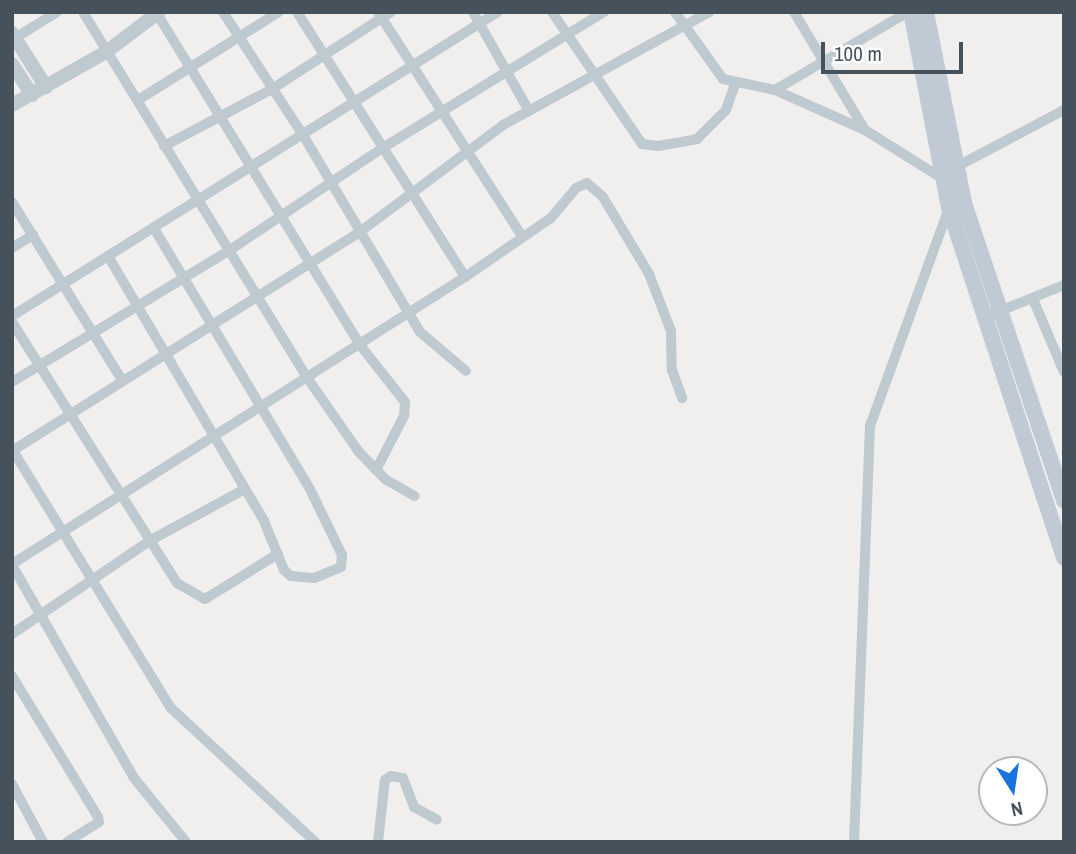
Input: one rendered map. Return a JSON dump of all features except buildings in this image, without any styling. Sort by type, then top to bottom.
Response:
[{"type":"main road","points":[[926,12],[954,168],[1001,313],[1058,468],[1064,501]]},
{"type":"main road","points":[[907,13],[940,177],[982,318],[1064,558]]},
{"type":"street","points":[[46,88],[13,37],[57,12]]},
{"type":"street","points":[[83,12],[227,252],[308,379],[376,470],[415,496]]},
{"type":"street","points":[[223,12],[303,135],[429,344],[466,371]]},
{"type":"street","points":[[138,100],[279,12]]},
{"type":"street","points":[[297,12],[381,149],[465,277]]},
{"type":"street","points":[[473,12],[529,111]]},
{"type":"street","points":[[12,316],[498,12]]},
{"type":"street","points":[[552,12],[633,136],[642,144],[658,146],[697,139],[708,132],[733,99],[734,84]]},
{"type":"street","points":[[12,382],[91,331],[227,252],[381,149],[604,12]]},
{"type":"street","points":[[675,12],[713,70],[734,84],[775,90],[865,130],[940,177]]},
{"type":"street","points":[[316,842],[171,708],[13,450],[73,415],[164,351],[257,298],[361,231],[466,153],[529,111],[709,12]]},
{"type":"street","points":[[794,12],[865,130]]},
{"type":"street","points":[[12,105],[106,52],[157,13],[360,345],[406,408],[376,470]]},
{"type":"street","points":[[775,90],[907,13]]},
{"type":"street","points":[[164,146],[222,117],[324,58],[384,14],[440,114],[521,235]]},
{"type":"street","points":[[12,64],[32,95]]},
{"type":"street","points":[[954,168],[1064,110]]},
{"type":"street","points":[[186,842],[134,778],[42,612],[12,564],[123,498],[411,313],[521,235],[551,218],[576,188],[587,183],[596,187],[649,274],[671,331],[673,369],[682,398]]},
{"type":"street","points":[[12,202],[122,380]]},
{"type":"street","points":[[854,842],[870,426],[949,208]]},
{"type":"street","points":[[108,256],[291,576],[314,578],[344,564],[310,489],[208,324],[153,227]]},
{"type":"street","points":[[12,248],[33,235]]},
{"type":"street","points":[[982,318],[1001,313],[1064,285]]},
{"type":"street","points":[[1033,299],[1064,372]]},
{"type":"street","points":[[12,322],[177,583],[205,599],[278,554]]},
{"type":"street","points":[[1050,339],[1064,335]]},
{"type":"street","points":[[1034,476],[1058,468]]},
{"type":"street","points":[[12,634],[151,540],[243,490]]},
{"type":"street","points":[[12,676],[98,817],[99,822],[67,842]]},
{"type":"street","points":[[378,842],[385,780],[391,776],[402,778],[414,807],[438,820]]},
{"type":"street","points":[[12,784],[43,842]]}]
